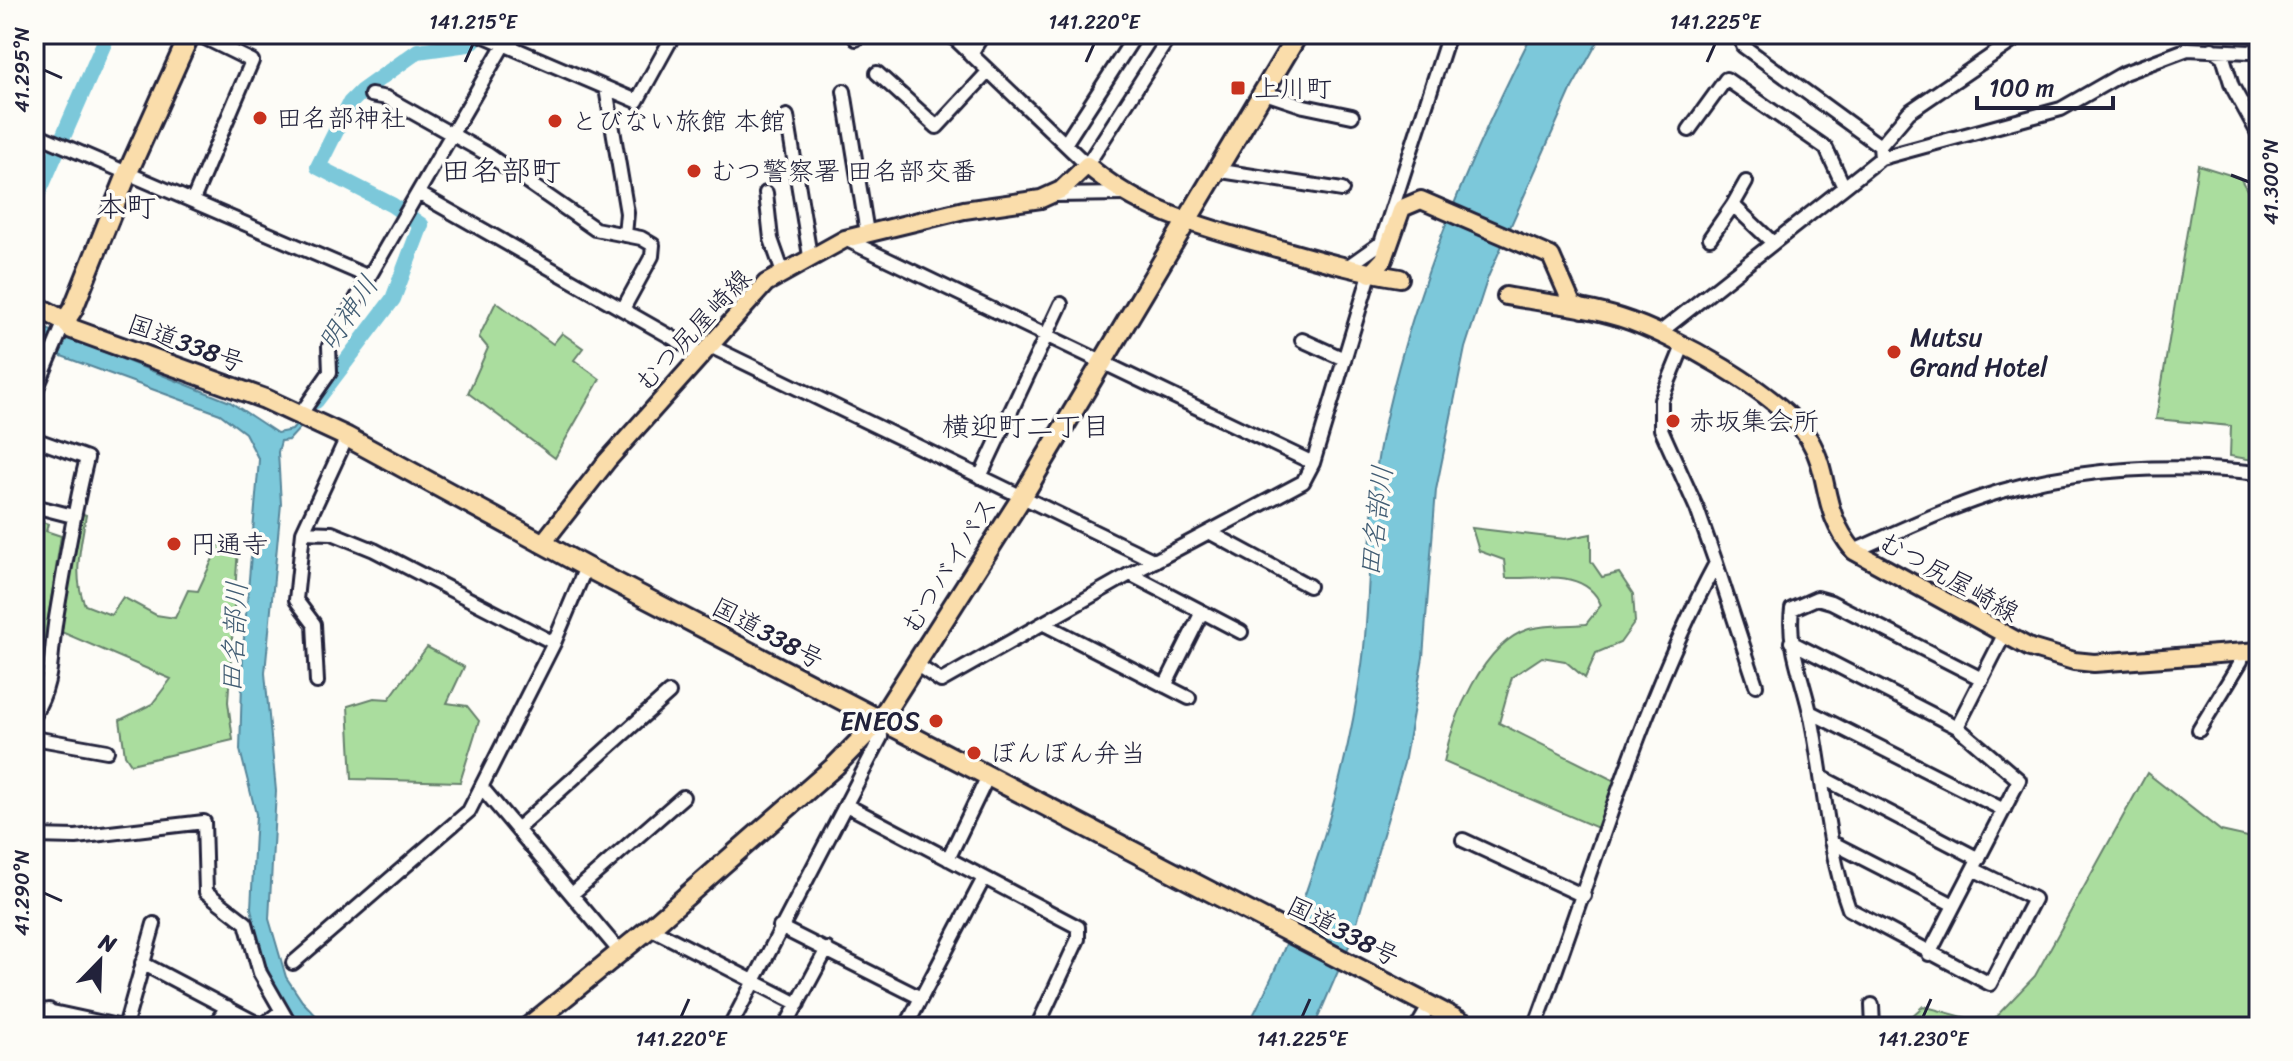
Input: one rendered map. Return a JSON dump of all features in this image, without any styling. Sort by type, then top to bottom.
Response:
[{"type":"highway","points":[[62,325],[73,309],[128,172],[190,34]]},
{"type":"highway","name":"むつバイパス","points":[[528,1027],[650,928],[835,766],[880,720],[1022,497],[1298,34]]},
{"type":"highway","name":"国道338号","points":[[34,305],[62,325],[304,417],[347,437],[542,544],[1471,1027]]},
{"type":"main road","points":[[1087,165],[1125,194],[1186,222],[1370,274],[1400,278]]},
{"type":"main road","name":"むつ尻屋崎線","points":[[542,544],[607,461],[766,283],[845,239],[1053,195],[1087,165]]},
{"type":"main road","points":[[1370,274],[1384,259],[1402,208],[1413,201],[1434,204],[1551,256],[1572,304],[1585,310]]},
{"type":"main road","name":"むつ尻屋崎線","points":[[1506,296],[1622,318],[1683,346],[1748,384],[1794,420],[1815,450],[1834,524],[1854,551],[2004,635],[2053,656],[2094,663],[2250,651]]},
{"type":"street","points":[[193,200],[252,61],[197,34]]},
{"type":"street","points":[[480,34],[637,101],[674,34]]},
{"type":"street","points":[[950,34],[1087,165],[1171,34]]},
{"type":"street","points":[[970,55],[983,34]]},
{"type":"street","points":[[1065,144],[1136,34]]},
{"type":"street","points":[[1385,34],[1402,34]]},
{"type":"street","points":[[1347,267],[1381,243],[1449,34]]},
{"type":"street","points":[[1658,334],[1881,152],[1909,112],[2023,34]]},
{"type":"street","points":[[304,417],[330,372],[329,346],[504,44]]},
{"type":"street","points":[[1743,46],[1881,152]]},
{"type":"street","points":[[1881,152],[2061,109],[2156,59],[2210,48],[2250,52],[2259,48]]},
{"type":"street","points":[[2210,48],[2223,57],[2232,86],[2259,135]]},
{"type":"street","points":[[877,73],[937,127],[988,72]]},
{"type":"street","points":[[1689,130],[1726,79],[1826,148],[1843,185]]},
{"type":"street","points":[[606,88],[627,213],[625,235]]},
{"type":"street","points":[[844,91],[867,233]]},
{"type":"street","points":[[1262,92],[1304,106],[1352,116]]},
{"type":"street","points":[[371,95],[387,98],[454,134],[528,180],[595,229],[641,238],[654,249],[623,309]]},
{"type":"street","points":[[787,116],[810,256]]},
{"type":"street","points":[[34,133],[369,277]]},
{"type":"street","points":[[1215,170],[1342,190]]},
{"type":"street","points":[[1710,238],[1746,182]]},
{"type":"street","points":[[418,193],[623,309],[1155,561]]},
{"type":"street","points":[[766,193],[771,239],[783,273]]},
{"type":"street","points":[[1053,195],[1125,194]]},
{"type":"street","points":[[1733,205],[1772,242]]},
{"type":"street","points":[[845,239],[1313,463]]},
{"type":"street","points":[[917,665],[941,681],[1046,625],[1130,574],[1303,482],[1313,463],[1370,274]]},
{"type":"street","points":[[980,477],[1061,304]]},
{"type":"street","points":[[34,395],[45,361],[62,325]]},
{"type":"street","points":[[1302,340],[1344,359]]},
{"type":"street","points":[[1683,346],[1661,400],[1661,429],[1716,563],[1756,685]]},
{"type":"street","points":[[317,682],[314,624],[296,600],[303,532],[347,437]]},
{"type":"street","points":[[34,439],[87,458],[73,516],[54,628],[51,674],[45,695],[34,714]]},
{"type":"street","points":[[1854,551],[1999,492],[2061,477],[2183,469],[2259,473]]},
{"type":"street","points":[[34,506],[73,516]]},
{"type":"street","points":[[303,532],[332,533],[374,550],[554,643]]},
{"type":"street","points":[[1209,532],[1309,586]]},
{"type":"street","points":[[1535,1027],[1629,765],[1700,594],[1716,563]]},
{"type":"street","points":[[293,963],[469,811],[483,789],[554,643],[586,567]]},
{"type":"street","points":[[1130,574],[1241,632]]},
{"type":"street","points":[[1823,778],[2034,899],[1990,984],[1849,909],[1831,842],[1810,712],[1791,642],[1792,609],[1817,598],[1831,602],[1982,679]]},
{"type":"street","points":[[1165,686],[1202,612]]},
{"type":"street","points":[[1046,625],[1189,698]]},
{"type":"street","points":[[1957,727],[2004,635]]},
{"type":"street","points":[[1791,642],[1957,727],[2019,780],[1929,954]]},
{"type":"street","points":[[2199,730],[2250,651]]},
{"type":"street","points":[[517,829],[669,693]]},
{"type":"street","points":[[1810,712],[2004,810]]},
{"type":"street","points":[[730,1027],[881,737],[880,720]]},
{"type":"street","points":[[34,738],[107,751]]},
{"type":"street","points":[[948,859],[988,776]]},
{"type":"street","points":[[483,789],[620,952]]},
{"type":"street","points":[[572,894],[683,797]]},
{"type":"street","points":[[846,805],[1078,927],[1078,939],[1037,1027]]},
{"type":"street","points":[[34,836],[76,837],[204,822],[206,892],[246,923],[260,973],[291,1027]]},
{"type":"street","points":[[1463,840],[1584,896]]},
{"type":"street","points":[[1831,842],[1954,905]]},
{"type":"street","points":[[906,1027],[984,878]]},
{"type":"street","points":[[34,1008],[123,1027],[154,924]]},
{"type":"street","points":[[780,927],[921,998]]},
{"type":"street","points":[[650,928],[798,1004]]},
{"type":"street","points":[[785,1027],[827,949]]},
{"type":"street","points":[[142,963],[262,1026],[280,1012]]},
{"type":"street","points":[[1417,1027],[1430,1005]]},
{"type":"street","points":[[1872,1005],[1873,1027]]},
{"type":"street","points":[[213,1027],[227,1007]]},
{"type":"street","points":[[48,1027],[49,1010]]},
{"type":"green space","points":[[2198,165],[2240,178],[2259,210],[2259,461],[2230,456],[2231,426],[2156,419]]},
{"type":"green space","points":[[496,302],[553,344],[562,333],[583,348],[574,360],[600,379],[555,458],[468,393],[488,348],[479,337]]},
{"type":"green space","points":[[75,511],[86,515],[79,560],[81,594],[85,605],[111,615],[123,597],[156,615],[175,618],[188,590],[198,591],[222,539],[238,547],[228,702],[233,740],[131,764],[125,755],[120,720],[152,704],[171,679],[59,631]]},
{"type":"green space","points":[[34,519],[48,524],[46,531],[61,536],[43,651],[34,650]]},
{"type":"green space","points":[[1472,528],[1565,539],[1591,534],[1591,561],[1602,577],[1619,573],[1633,594],[1635,622],[1620,643],[1596,653],[1585,678],[1565,661],[1542,657],[1512,677],[1499,723],[1619,783],[1600,829],[1444,762],[1462,705],[1497,650],[1512,637],[1529,629],[1586,624],[1601,605],[1594,593],[1573,580],[1506,578],[1504,560],[1479,551]]},
{"type":"green space","points":[[427,647],[464,667],[447,703],[467,706],[479,721],[460,782],[352,779],[348,706],[374,698],[389,699]]},
{"type":"green space","points":[[2147,773],[2221,831],[2252,838],[2259,829],[2259,1027],[1900,1027],[1923,1006],[1989,1024],[2035,976]]},
{"type":"water","name":"田名部川","points":[[1532,34],[1602,34],[1572,88],[1488,277],[1465,348],[1436,490],[1423,657],[1404,763],[1352,939],[1314,1027],[1247,1027],[1304,898],[1345,756],[1362,665],[1377,463],[1394,384],[1444,230],[1485,131]]},
{"type":"water","points":[[34,324],[230,402],[277,433],[292,430],[298,423],[302,426],[289,440],[281,441],[278,452],[281,504],[265,673],[276,791],[269,919],[286,977],[302,1001],[327,1027],[301,1027],[279,1000],[260,950],[251,908],[256,814],[240,750],[243,650],[259,460],[245,433],[220,414],[56,354],[34,349]]},
{"type":"waterway","points":[[34,203],[108,34]]},
{"type":"waterway","name":"明神川","points":[[316,401],[393,299],[421,225],[392,205],[318,167],[350,103],[362,91],[418,51],[468,44],[474,40]]},
{"type":"place","name":"上川町","points":[[1238,88]]},
{"type":"place","name":"田名部神社","points":[[260,118]]},
{"type":"place","name":"とびない旅館 本館","points":[[555,121]]},
{"type":"place","name":"むつ警察署 田名部交番","points":[[694,171]]},
{"type":"place","name":"Mutsu Grand Hotel","points":[[1894,352]]},
{"type":"place","name":"赤坂集会所","points":[[1673,421]]},
{"type":"place","name":"円通寺","points":[[174,544]]},
{"type":"place","name":"ENEOS","points":[[936,721]]},
{"type":"place","name":"ぼんぼん弁当","points":[[974,753]]},
{"type":"district","name":"田名部町","points":[[501,171]]},
{"type":"district","name":"本町","points":[[126,207]]},
{"type":"district","name":"横迎町二丁目","points":[[1026,426]]}]
